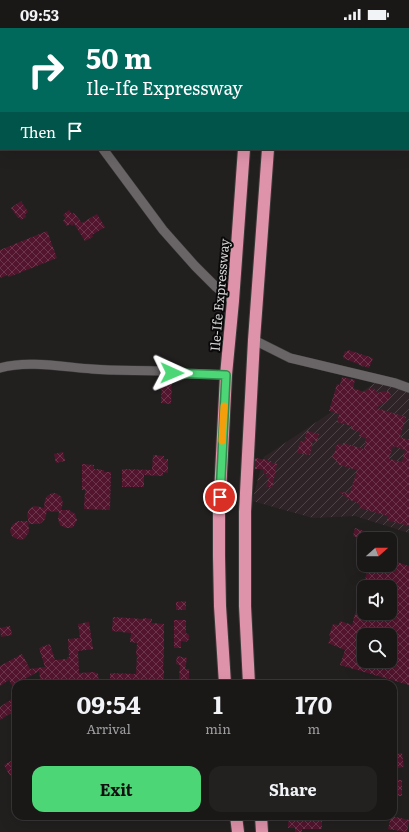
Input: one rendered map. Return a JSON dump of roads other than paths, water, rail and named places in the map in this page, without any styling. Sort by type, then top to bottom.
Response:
[{"type":"highway","name":"Ile-Ife Expressway","points":[[224,680],[220,606],[219,512],[226,375],[244,150]]},
{"type":"highway","points":[[249,680],[245,606],[245,512],[254,340],[268,150]]},
{"type":"highway","points":[[236,820],[238,832]]},
{"type":"highway","points":[[261,820],[262,832]]},
{"type":"street","points":[[104,150],[163,230],[210,282],[233,300]]},
{"type":"street","points":[[254,340],[290,358],[395,383],[409,388]]},
{"type":"street","points":[[0,368],[26,364],[94,369],[162,371]]},
{"type":"street","points":[[172,373],[226,375]]}]
